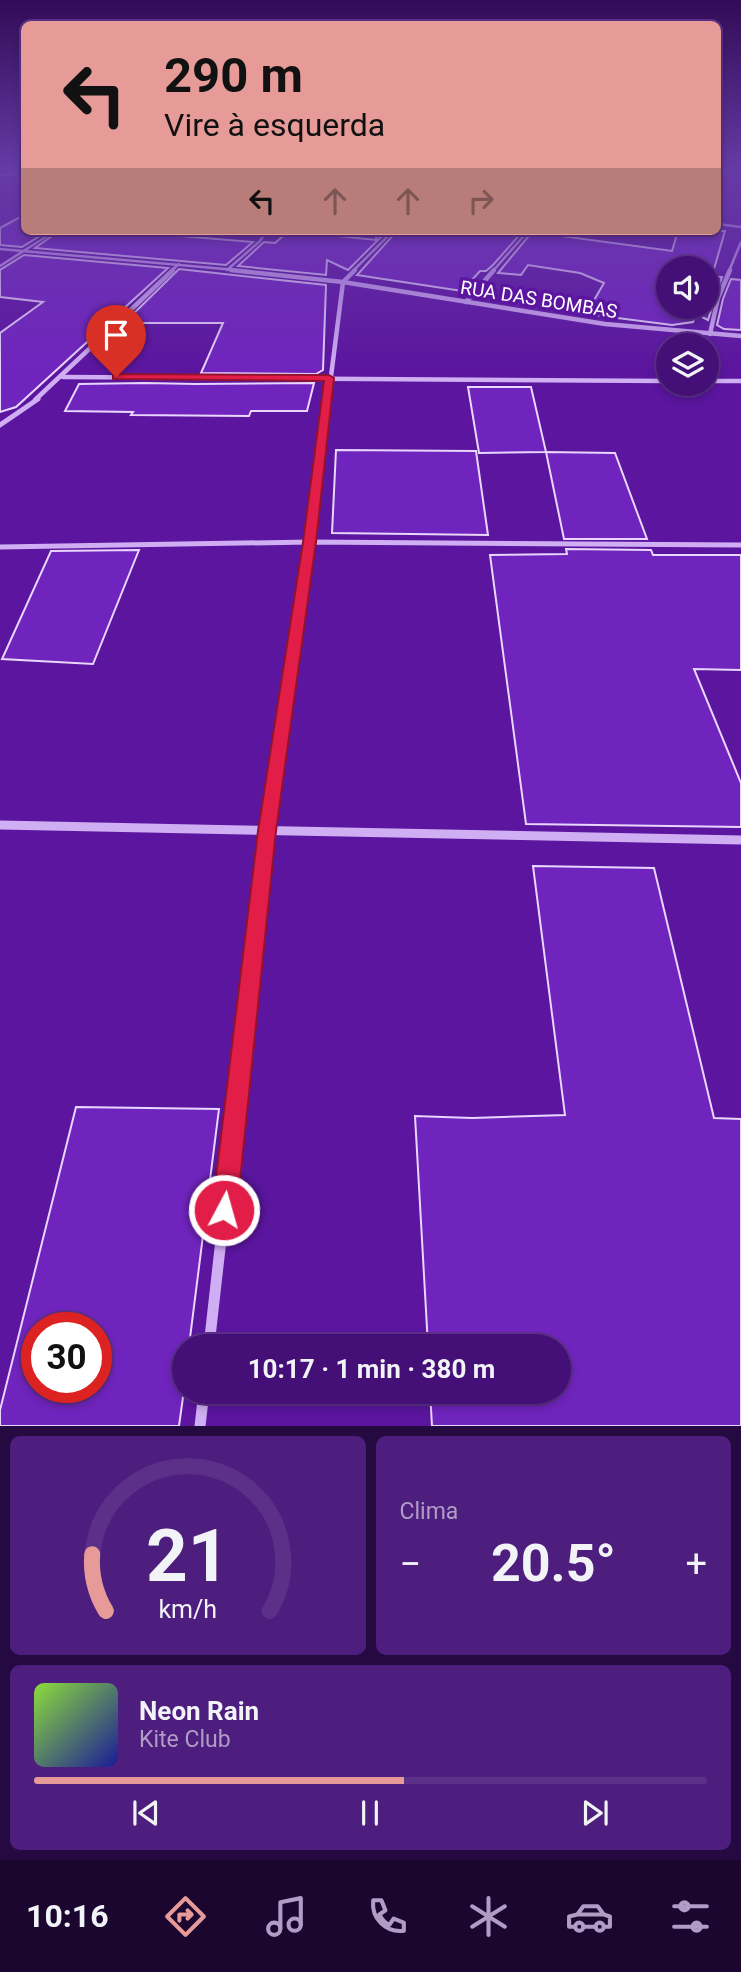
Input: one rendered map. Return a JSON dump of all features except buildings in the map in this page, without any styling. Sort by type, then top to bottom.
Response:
[{"type":"street","points":[[0,266],[45,238]]},
{"type":"street","points":[[227,270],[262,238]]},
{"type":"street","points":[[210,1334],[267,831],[343,282],[387,238]]},
{"type":"street","points":[[466,302],[522,238]]},
{"type":"street","points":[[710,333],[718,298],[741,242]]},
{"type":"street","name":"RUA DAS BOMBAS","points":[[0,249],[179,264],[343,282],[605,324],[700,333]]},
{"type":"street","points":[[0,425],[63,377],[179,264]]},
{"type":"street","name":"RUA DAS BOMBAS","points":[[719,335],[741,336]]},
{"type":"street","points":[[63,377],[656,381]]},
{"type":"street","points":[[719,381],[741,381]]},
{"type":"street","points":[[0,418],[10,419]]},
{"type":"street","points":[[0,547],[309,542],[741,545]]},
{"type":"street","points":[[0,825],[741,840]]},
{"type":"street","points":[[200,1426],[203,1404]]},
{"type":"route","points":[[116,377],[329,378],[309,542],[267,831],[224,1210]]}]
